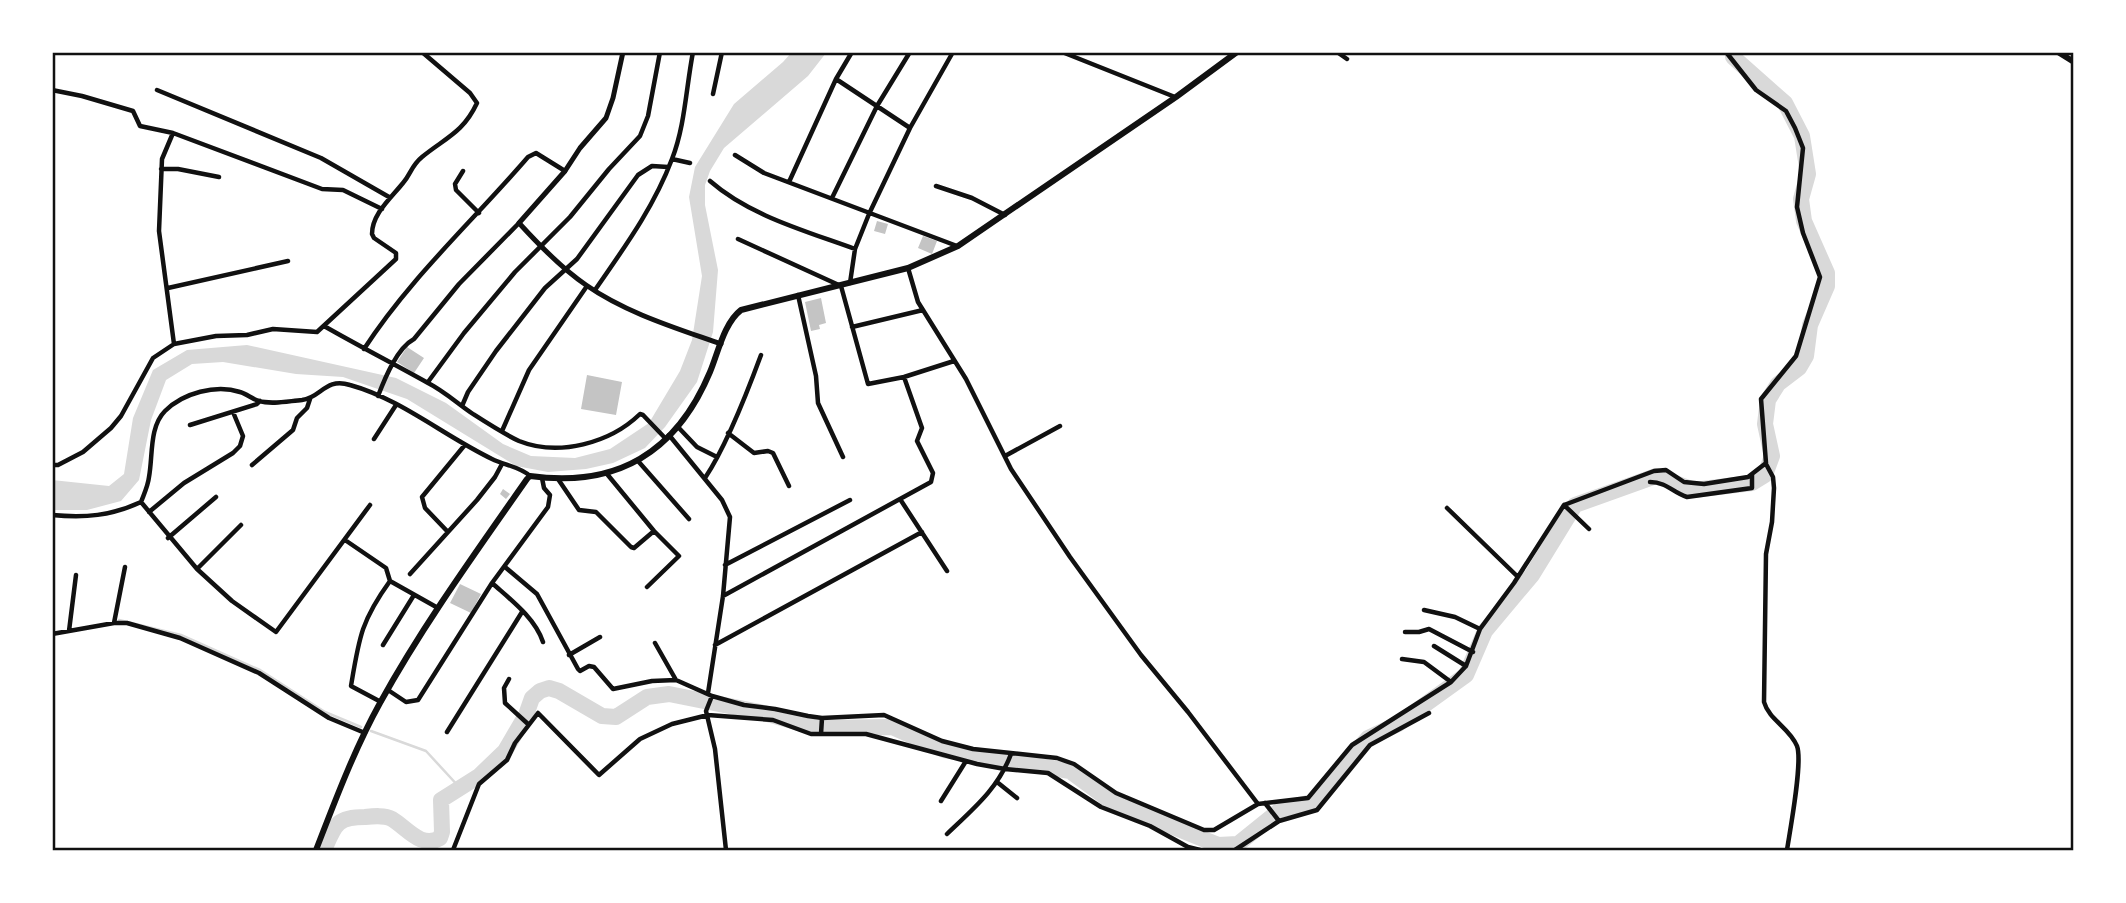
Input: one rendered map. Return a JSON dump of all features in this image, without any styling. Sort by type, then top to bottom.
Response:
[{"type":"main road","points":[[316,850],[365,733],[381,702],[438,608],[530,476],[582,478],[607,474],[638,461],[678,426],[704,385],[717,343],[741,310],[908,268],[958,246],[1176,97],[1237,52]]},
{"type":"main road","points":[[2058,52],[2074,62]]},
{"type":"street","points":[[52,466],[69,461],[83,452],[111,428],[121,416],[147,367],[163,350],[174,344],[273,329],[284,328],[312,334],[396,259],[396,253],[372,234],[373,225],[389,197],[406,180],[410,169],[462,128],[477,103],[470,93],[422,52]]},
{"type":"street","points":[[379,394],[408,342],[414,339],[459,285],[565,171],[580,148],[606,118],[623,52]]},
{"type":"street","points":[[428,382],[496,294],[570,217],[640,136],[648,116],[660,52]]},
{"type":"street","points":[[595,290],[643,220],[672,159],[681,126],[693,52]]},
{"type":"street","points":[[713,94],[722,52]]},
{"type":"street","points":[[789,182],[835,79],[852,52]]},
{"type":"street","points":[[832,198],[877,106],[910,52]]},
{"type":"street","points":[[850,284],[855,249],[869,214],[910,128],[953,52]]},
{"type":"street","points":[[1062,52],[1176,97]]},
{"type":"street","points":[[1336,52],[1347,59]]},
{"type":"street","points":[[1726,52],[1756,90],[1786,111],[1796,128],[1803,148],[1797,207],[1803,233],[1820,277],[1801,348],[1760,399],[1766,463],[1773,477],[1772,522],[1766,554],[1764,702],[1798,747],[1796,792],[1787,850]]},
{"type":"street","points":[[835,79],[910,128]]},
{"type":"street","points":[[52,90],[133,111],[140,126],[173,133],[322,189],[341,189],[382,209]]},
{"type":"street","points":[[158,90],[321,158],[389,197]]},
{"type":"street","points":[[173,133],[162,159],[159,243],[168,288],[174,344]]},
{"type":"street","points":[[364,349],[400,298],[532,154],[540,155],[565,171]]},
{"type":"street","points":[[735,155],[764,173],[958,246]]},
{"type":"street","points":[[672,159],[691,163]]},
{"type":"street","points":[[462,406],[468,392],[496,351],[545,288],[577,259],[638,175],[652,166],[668,167]]},
{"type":"street","points":[[162,169],[178,169],[219,177]]},
{"type":"street","points":[[463,171],[455,184],[456,190],[479,213]]},
{"type":"street","points":[[710,181],[727,195],[770,216],[855,249]]},
{"type":"street","points":[[936,186],[972,198],[1005,215]]},
{"type":"street","points":[[519,223],[540,247],[587,286],[640,314],[717,343]]},
{"type":"street","points":[[738,239],[841,286],[868,384],[904,377],[954,361]]},
{"type":"street","points":[[168,288],[288,261]]},
{"type":"street","points":[[908,268],[923,310],[972,389],[1004,456],[1070,557],[1141,655],[1258,804]]},
{"type":"street","points":[[502,431],[529,370],[587,286]]},
{"type":"street","points":[[798,295],[816,376],[818,403],[844,457]]},
{"type":"street","points":[[852,327],[923,310]]},
{"type":"street","points":[[324,326],[428,382],[519,441],[534,445],[586,444],[613,434],[639,414],[643,415],[666,436],[722,500],[730,517],[723,596],[707,713],[715,749],[726,850]]},
{"type":"street","points":[[705,478],[748,390],[761,355]]},
{"type":"street","points":[[723,596],[932,482],[933,477],[917,441],[922,428],[904,377]]},
{"type":"street","points":[[253,465],[293,430],[297,418],[307,408],[310,399],[322,388],[334,383],[348,384],[379,394],[464,446],[502,464],[526,471],[530,476]]},
{"type":"street","points":[[52,515],[105,515],[121,512],[141,502],[150,475],[158,419],[166,410],[191,396],[220,388],[239,391],[260,401],[310,399]]},
{"type":"street","points":[[190,425],[260,401]]},
{"type":"street","points":[[374,439],[396,405]]},
{"type":"street","points":[[149,512],[184,482],[233,453],[240,446],[243,436],[233,412]]},
{"type":"street","points":[[1004,456],[1059,425]]},
{"type":"street","points":[[678,426],[697,447],[717,457]]},
{"type":"street","points":[[728,433],[754,453],[773,453],[789,486]]},
{"type":"street","points":[[447,531],[425,508],[422,497],[464,446]]},
{"type":"street","points":[[638,461],[689,519]]},
{"type":"street","points":[[1650,482],[1666,484],[1678,494],[1687,497],[1752,488],[1753,479],[1766,463]]},
{"type":"street","points":[[410,574],[477,500],[502,464]]},
{"type":"street","points":[[505,567],[537,594],[569,656],[580,671],[589,666],[594,667],[613,689],[652,681],[676,680],[710,696],[822,720],[884,715],[942,740],[974,749],[1010,756],[1057,758],[1074,764],[1116,793],[1204,830],[1214,830],[1258,804],[1308,797],[1352,745],[1451,682],[1466,666],[1480,629],[1565,506],[1654,471],[1669,471],[1680,480],[1693,484],[1753,479]]},
{"type":"street","points":[[607,474],[678,556],[647,587]]},
{"type":"street","points":[[388,690],[406,702],[418,700],[492,583],[548,508],[550,495],[544,488],[542,478]]},
{"type":"street","points":[[558,479],[579,510],[596,512],[631,547],[634,548],[654,531]]},
{"type":"street","points":[[168,538],[216,497]]},
{"type":"street","points":[[900,499],[947,571]]},
{"type":"street","points":[[724,566],[850,500]]},
{"type":"street","points":[[141,502],[168,538],[197,569],[232,601],[276,632],[370,506]]},
{"type":"street","points":[[1565,506],[1589,529]]},
{"type":"street","points":[[1447,508],[1518,577]]},
{"type":"street","points":[[197,569],[241,525]]},
{"type":"street","points":[[715,645],[922,532]]},
{"type":"street","points":[[345,540],[386,568],[390,580],[438,608]]},
{"type":"street","points":[[114,623],[125,567]]},
{"type":"street","points":[[69,631],[76,575]]},
{"type":"street","points":[[381,702],[351,686],[363,625],[390,580]]},
{"type":"street","points":[[492,583],[539,629],[543,642]]},
{"type":"street","points":[[383,645],[414,595]]},
{"type":"street","points":[[1424,610],[1455,617],[1480,629]]},
{"type":"street","points":[[447,732],[522,612]]},
{"type":"street","points":[[52,634],[127,623],[180,638],[259,673],[329,718],[365,733]]},
{"type":"street","points":[[1405,632],[1419,632],[1429,628],[1473,652]]},
{"type":"street","points":[[569,656],[600,637]]},
{"type":"street","points":[[655,643],[676,680]]},
{"type":"street","points":[[1434,646],[1466,666]]},
{"type":"street","points":[[1402,659],[1424,663],[1451,682]]},
{"type":"street","points":[[509,679],[504,688],[505,703],[527,723]]},
{"type":"street","points":[[453,850],[479,784],[507,760],[527,723],[538,713],[599,775],[616,758],[649,735],[672,724],[707,713],[782,721],[811,733],[866,734],[967,761],[1005,769],[1048,773],[1101,807],[1200,850]]},
{"type":"street","points":[[1235,850],[1278,820],[1317,810],[1370,745],[1429,713]]},
{"type":"street","points":[[821,733],[822,720]]},
{"type":"street","points":[[947,834],[985,799],[998,782],[1010,756]]},
{"type":"street","points":[[941,801],[967,761]]},
{"type":"street","points":[[998,782],[1017,798]]},
{"type":"street","points":[[1266,805],[1278,820]]},
{"type":"shaded area","points":[[791,53],[826,53],[808,76],[724,148],[710,171],[705,185],[705,205],[718,270],[713,332],[697,382],[665,427],[645,448],[613,463],[586,469],[548,472],[516,466],[407,399],[343,377],[296,374],[223,362],[192,364],[166,380],[151,420],[139,480],[121,501],[87,510],[53,510],[52,480],[109,486],[124,474],[133,418],[153,370],[187,350],[247,345],[396,378],[446,403],[503,444],[531,456],[575,458],[610,449],[649,423],[680,371],[692,340],[702,276],[689,197],[695,167],[734,104]]},
{"type":"building","points":[[877,221],[888,224],[885,234],[874,231]]},
{"type":"building","points":[[923,236],[937,241],[932,254],[918,248]]},
{"type":"building","points":[[821,298],[826,323],[819,325],[820,329],[811,331],[805,302]]},
{"type":"building","points":[[407,347],[424,358],[414,373],[397,362]]},
{"type":"building","points":[[587,375],[622,382],[616,415],[581,409]]},
{"type":"building","points":[[503,489],[510,494],[506,499],[500,494]]},
{"type":"building","points":[[460,584],[481,594],[471,613],[450,603]]},
{"type":"waterway","points":[[324,850],[338,824],[355,817],[386,817],[420,839],[433,841],[440,838],[441,800],[479,776],[505,751],[526,715],[532,698],[549,688],[602,716],[616,717],[647,697],[669,694],[764,713],[817,728],[892,727],[944,750],[1070,771],[1112,802],[1218,845],[1238,844],[1280,810],[1312,802],[1368,738],[1398,724],[1466,675],[1485,631],[1532,575],[1575,505],[1656,476],[1694,490],[1752,483],[1765,475],[1772,456],[1765,424],[1768,400],[1778,384],[1799,368],[1806,356],[1810,325],[1827,286],[1827,273],[1804,221],[1801,199],[1808,174],[1802,136],[1785,103],[1733,57],[1733,52]]},
{"type":"waterway","points":[[119,620],[181,635],[260,670],[325,712],[361,727]]},
{"type":"waterway","points":[[371,731],[426,751],[461,789]]}]
